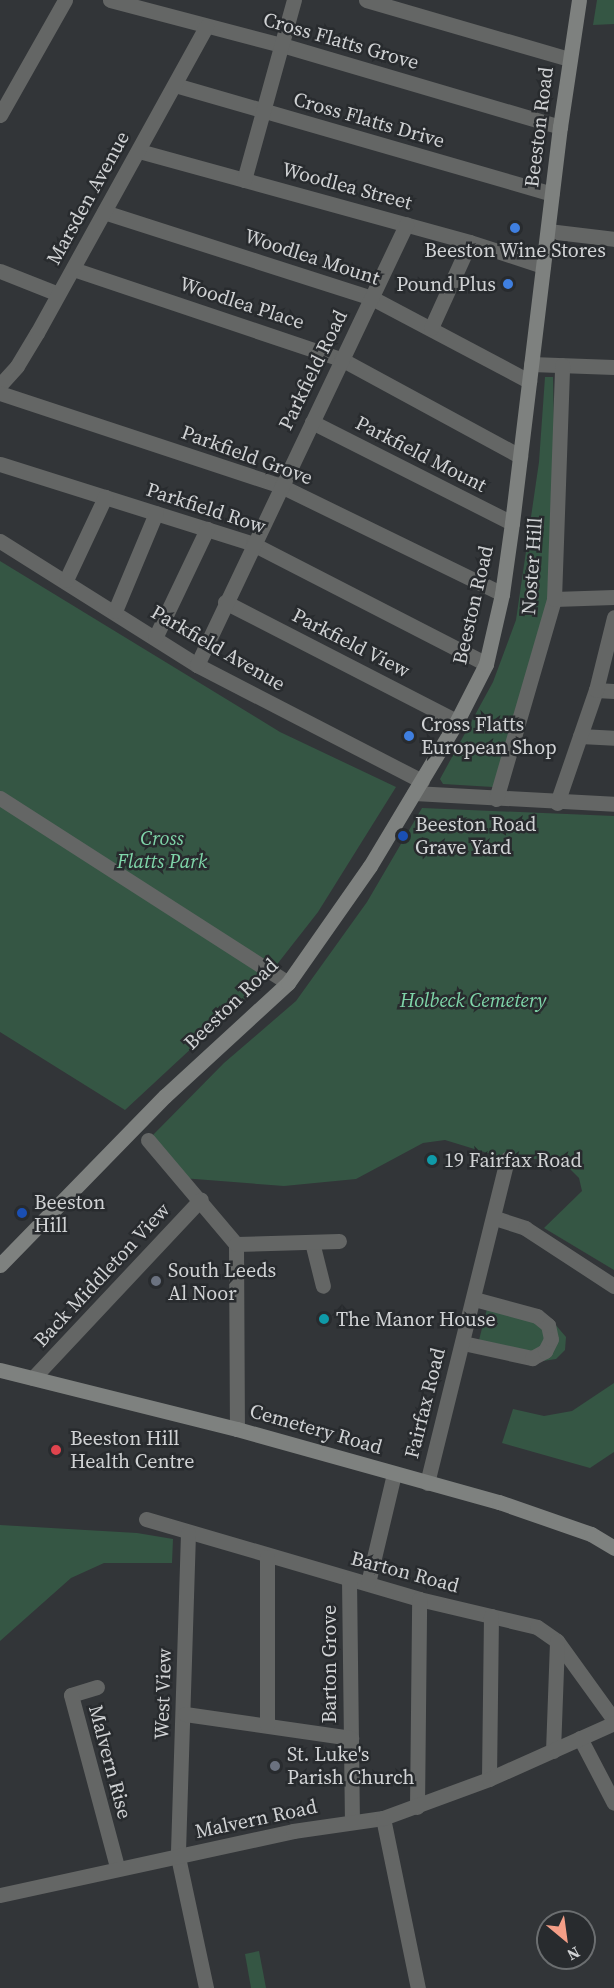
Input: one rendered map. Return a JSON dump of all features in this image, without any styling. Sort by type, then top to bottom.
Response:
[{"type":"street","points":[[0,115],[65,0]]},
{"type":"street","name":"Cross Flatts Grove","points":[[110,0],[206,27],[282,45],[560,127]]},
{"type":"street","points":[[244,180],[294,0]]},
{"type":"street","points":[[366,0],[569,59]]},
{"type":"street","name":"Beeston Road","points":[[0,1264],[165,1096],[288,983],[370,866],[457,721],[486,664],[502,594],[560,127],[579,0]]},
{"type":"street","name":"Marsden Avenue","points":[[0,385],[17,366],[73,269],[206,27]]},
{"type":"street","name":"Cross Flatts Drive","points":[[175,85],[552,194]]},
{"type":"street","name":"Woodlea Street","points":[[139,152],[470,242],[543,266]]},
{"type":"street","name":"Woodlea Mount","points":[[104,212],[372,298],[529,381]]},
{"type":"street","name":"Parkfield Road","points":[[197,665],[406,224]]},
{"type":"street","points":[[548,231],[614,239]]},
{"type":"street","points":[[431,328],[470,242]]},
{"type":"street","name":"Woodlea Place","points":[[73,269],[341,359],[520,456]]},
{"type":"street","points":[[0,271],[58,294]]},
{"type":"street","points":[[531,364],[614,367]]},
{"type":"street","name":"Noster Hill","points":[[496,800],[554,599],[562,365]]},
{"type":"street","name":"Parkfield Grove","points":[[0,393],[281,486],[502,594]]},
{"type":"street","name":"Parkfield Mount","points":[[312,422],[512,522]]},
{"type":"street","name":"Parkfield Row","points":[[0,464],[253,544],[486,664]]},
{"type":"street","points":[[66,579],[105,497]]},
{"type":"street","points":[[115,611],[156,513]]},
{"type":"street","points":[[155,638],[207,529]]},
{"type":"street","name":"Parkfield Avenue","points":[[0,541],[66,579],[197,665],[418,787]]},
{"type":"street","points":[[554,599],[614,597]]},
{"type":"street","name":"Parkfield View","points":[[225,602],[457,721]]},
{"type":"street","points":[[556,803],[597,690],[611,642],[614,617]]},
{"type":"street","points":[[597,690],[614,691]]},
{"type":"street","points":[[580,736],[614,738]]},
{"type":"street","points":[[418,787],[496,800],[614,804]]},
{"type":"street","points":[[0,798],[288,983]]},
{"type":"street","points":[[148,1140],[201,1199],[236,1244],[237,1429]]},
{"type":"street","name":"Fairfax Road","points":[[427,1483],[495,1218],[507,1159]]},
{"type":"street","name":"Back Middleton View","points":[[33,1378],[201,1199]]},
{"type":"street","points":[[495,1218],[525,1228],[614,1286]]},
{"type":"street","points":[[236,1244],[339,1241]]},
{"type":"street","points":[[312,1242],[323,1286]]},
{"type":"street","points":[[463,1343],[532,1358],[545,1351],[551,1339],[548,1325],[537,1316],[474,1299]]},
{"type":"street","name":"Cemetery Road","points":[[0,1370],[237,1429],[394,1473],[561,1522],[614,1548]]},
{"type":"street","points":[[368,1583],[394,1473]]},
{"type":"street","name":"Barton Road","points":[[146,1519],[267,1557],[368,1583],[419,1599],[537,1627],[557,1641],[614,1721]]},
{"type":"street","name":"West View","points":[[188,1533],[185,1714],[178,1857],[206,1988]]},
{"type":"street","points":[[267,1557],[267,1725]]},
{"type":"street","name":"Barton Grove","points":[[350,1579],[352,1821]]},
{"type":"street","points":[[417,1808],[419,1599]]},
{"type":"street","points":[[489,1779],[491,1616]]},
{"type":"street","points":[[553,1751],[557,1641]]},
{"type":"street","name":"Malvern Rise","points":[[97,1687],[71,1695],[117,1867]]},
{"type":"street","points":[[185,1714],[351,1738]]},
{"type":"street","name":"Malvern Road","points":[[0,1895],[117,1867],[178,1857],[352,1821],[383,1818],[417,1808],[489,1779],[614,1721]]},
{"type":"street","points":[[580,1738],[614,1803]]},
{"type":"street","points":[[383,1818],[418,1988]]},
{"type":"green space","points":[[597,0],[614,0],[614,24],[593,25]]},
{"type":"green space","points":[[545,377],[553,377],[555,477],[552,587],[493,787],[443,784],[440,779],[493,682],[516,620],[539,462]]},
{"type":"green space","name":"Cross Flatts Park","points":[[0,561],[280,732],[396,787],[318,912],[264,981],[125,1110],[0,1032]]},
{"type":"green space","name":"Holbeck Cemetery","points":[[422,808],[614,816],[614,1270],[544,1228],[582,1191],[579,1178],[560,1159],[507,1159],[445,1140],[423,1143],[356,1179],[284,1186],[182,1178],[148,1140],[224,1063],[296,1001],[367,902]]},
{"type":"green space","points":[[488,1305],[554,1323],[566,1337],[565,1350],[556,1359],[543,1361],[478,1344]]},
{"type":"green space","points":[[614,1383],[614,1452],[590,1468],[502,1443],[513,1409],[544,1416],[572,1411]]},
{"type":"green space","points":[[0,1525],[137,1533],[173,1539],[172,1563],[104,1563],[71,1578],[0,1641]]},
{"type":"green space","points":[[259,1951],[266,1988],[251,1988],[245,1954]]},
{"type":"place","name":"Beeston Wine Stores","points":[[515,228]]},
{"type":"place","name":"Pound Plus","points":[[508,284]]},
{"type":"place","name":"Cross Flatts European Shop","points":[[409,736]]},
{"type":"place","name":"Beeston Road Grave Yard","points":[[403,836]]},
{"type":"place","name":"19 Fairfax Road","points":[[432,1160]]},
{"type":"place","name":"Beeston Hill","points":[[22,1213]]},
{"type":"place","name":"South Leeds Al Noor","points":[[156,1281]]},
{"type":"place","name":"The Manor House","points":[[324,1319]]},
{"type":"place","name":"Beeston Hill Health Centre","points":[[56,1450]]},
{"type":"place","name":"St. Luke's Parish Church","points":[[275,1766]]}]
